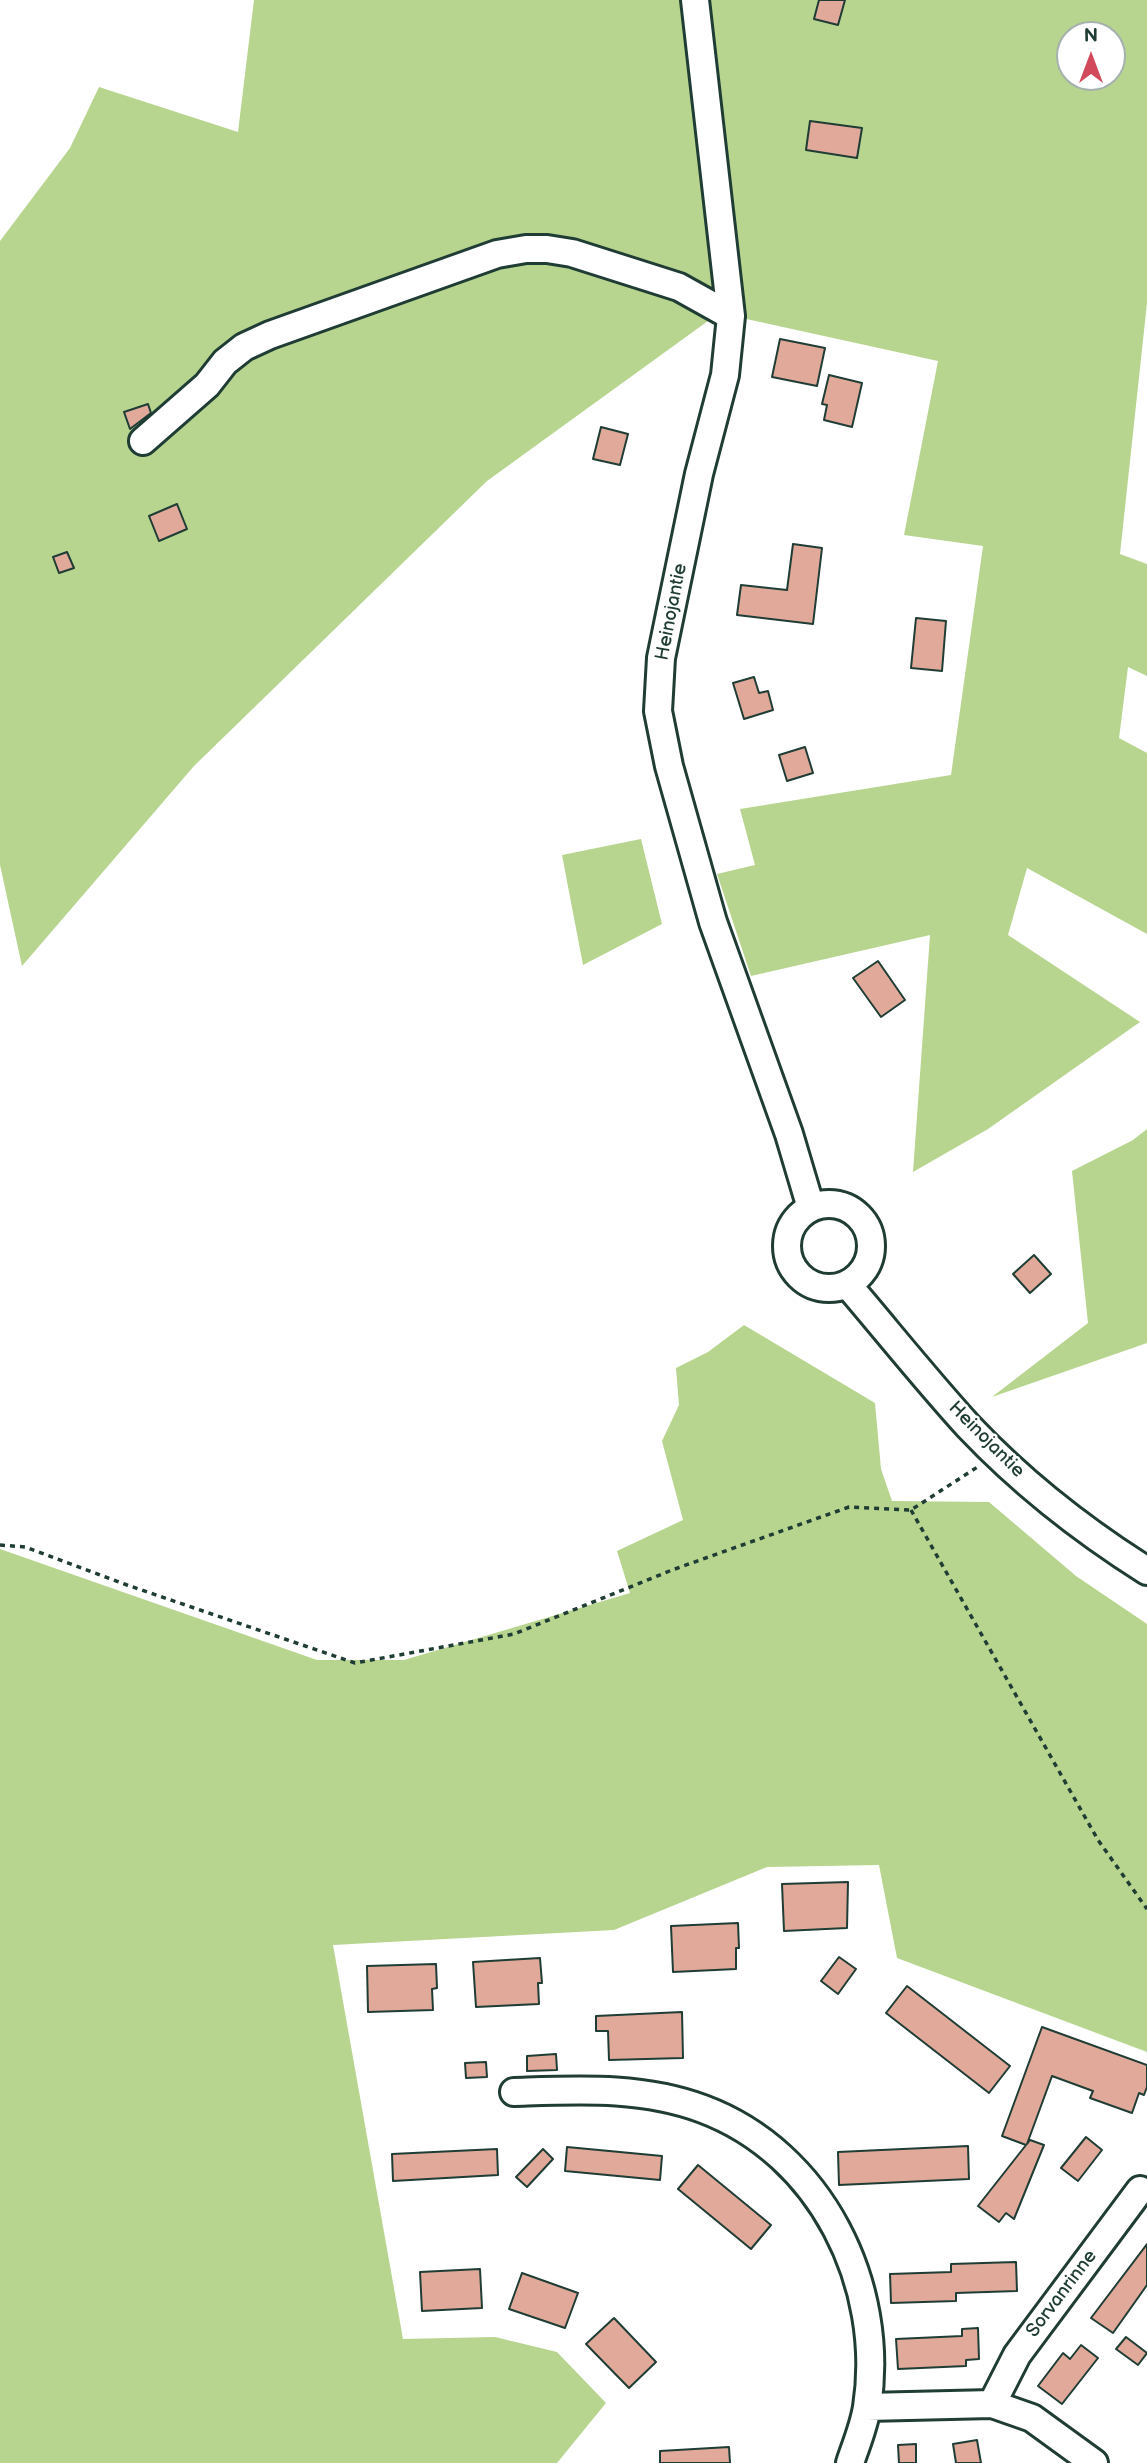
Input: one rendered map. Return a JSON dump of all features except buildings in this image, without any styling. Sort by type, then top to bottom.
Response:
[{"type":"street","name":"Heinojantie","points":[[695,0],[731,316],[725,374],[699,474],[661,658],[658,711],[669,766],[713,922],[789,1134],[811,1208]]},
{"type":"street","points":[[143,441],[244,347],[270,335],[497,254],[526,249],[572,253],[679,288],[731,316]]},
{"type":"street","points":[[824,1204],[837,1205],[861,1218],[869,1230],[871,1257],[865,1270],[848,1284],[828,1289],[814,1286],[802,1279],[792,1268],[787,1254],[791,1227],[799,1216],[811,1208],[824,1204]]},
{"type":"street","name":"Heinojantie","points":[[848,1284],[969,1426],[997,1454],[1051,1503],[1103,1544],[1147,1571]]},
{"type":"street","points":[[514,2092],[619,2090],[667,2098],[702,2108],[733,2121],[767,2144],[800,2175],[825,2209],[845,2244],[856,2271],[868,2326],[870,2370],[867,2407],[850,2463]]},
{"type":"street","name":"Sorvanrinne","points":[[992,2404],[1017,2355],[1140,2190]]},
{"type":"street","points":[[867,2407],[992,2404],[1032,2418],[1094,2463]]},
{"type":"path","points":[[0,1545],[25,1547],[355,1663],[514,1634],[672,1570],[849,1507],[911,1510],[997,1454]]},
{"type":"path","points":[[911,1510],[1098,1840],[1147,1909]]},
{"type":"green space","points":[[254,0],[1147,0],[1147,303],[1120,554],[1147,564],[1147,676],[1128,667],[1119,738],[1147,753],[1147,934],[1027,868],[1008,935],[1140,1022],[988,1129],[913,1172],[930,935],[751,976],[717,874],[755,865],[740,809],[951,775],[983,546],[904,535],[938,361],[719,313],[487,481],[194,766],[22,966],[0,865],[0,241],[70,148],[99,87],[238,132]]},
{"type":"green space","points":[[641,839],[662,924],[583,965],[562,855]]},
{"type":"green space","points":[[1147,1129],[1147,1343],[992,1397],[1088,1323],[1072,1171],[1133,1140]]},
{"type":"green space","points":[[744,1325],[875,1403],[881,1469],[892,1501],[989,1502],[1076,1576],[1147,1624],[1147,2052],[897,1958],[879,1865],[767,1867],[614,1930],[333,1945],[403,2339],[495,2337],[557,2352],[606,2403],[557,2463],[0,2463],[0,1549],[317,1660],[404,1660],[630,1593],[617,1551],[683,1520],[662,1441],[679,1405],[676,1368],[708,1352]]}]
